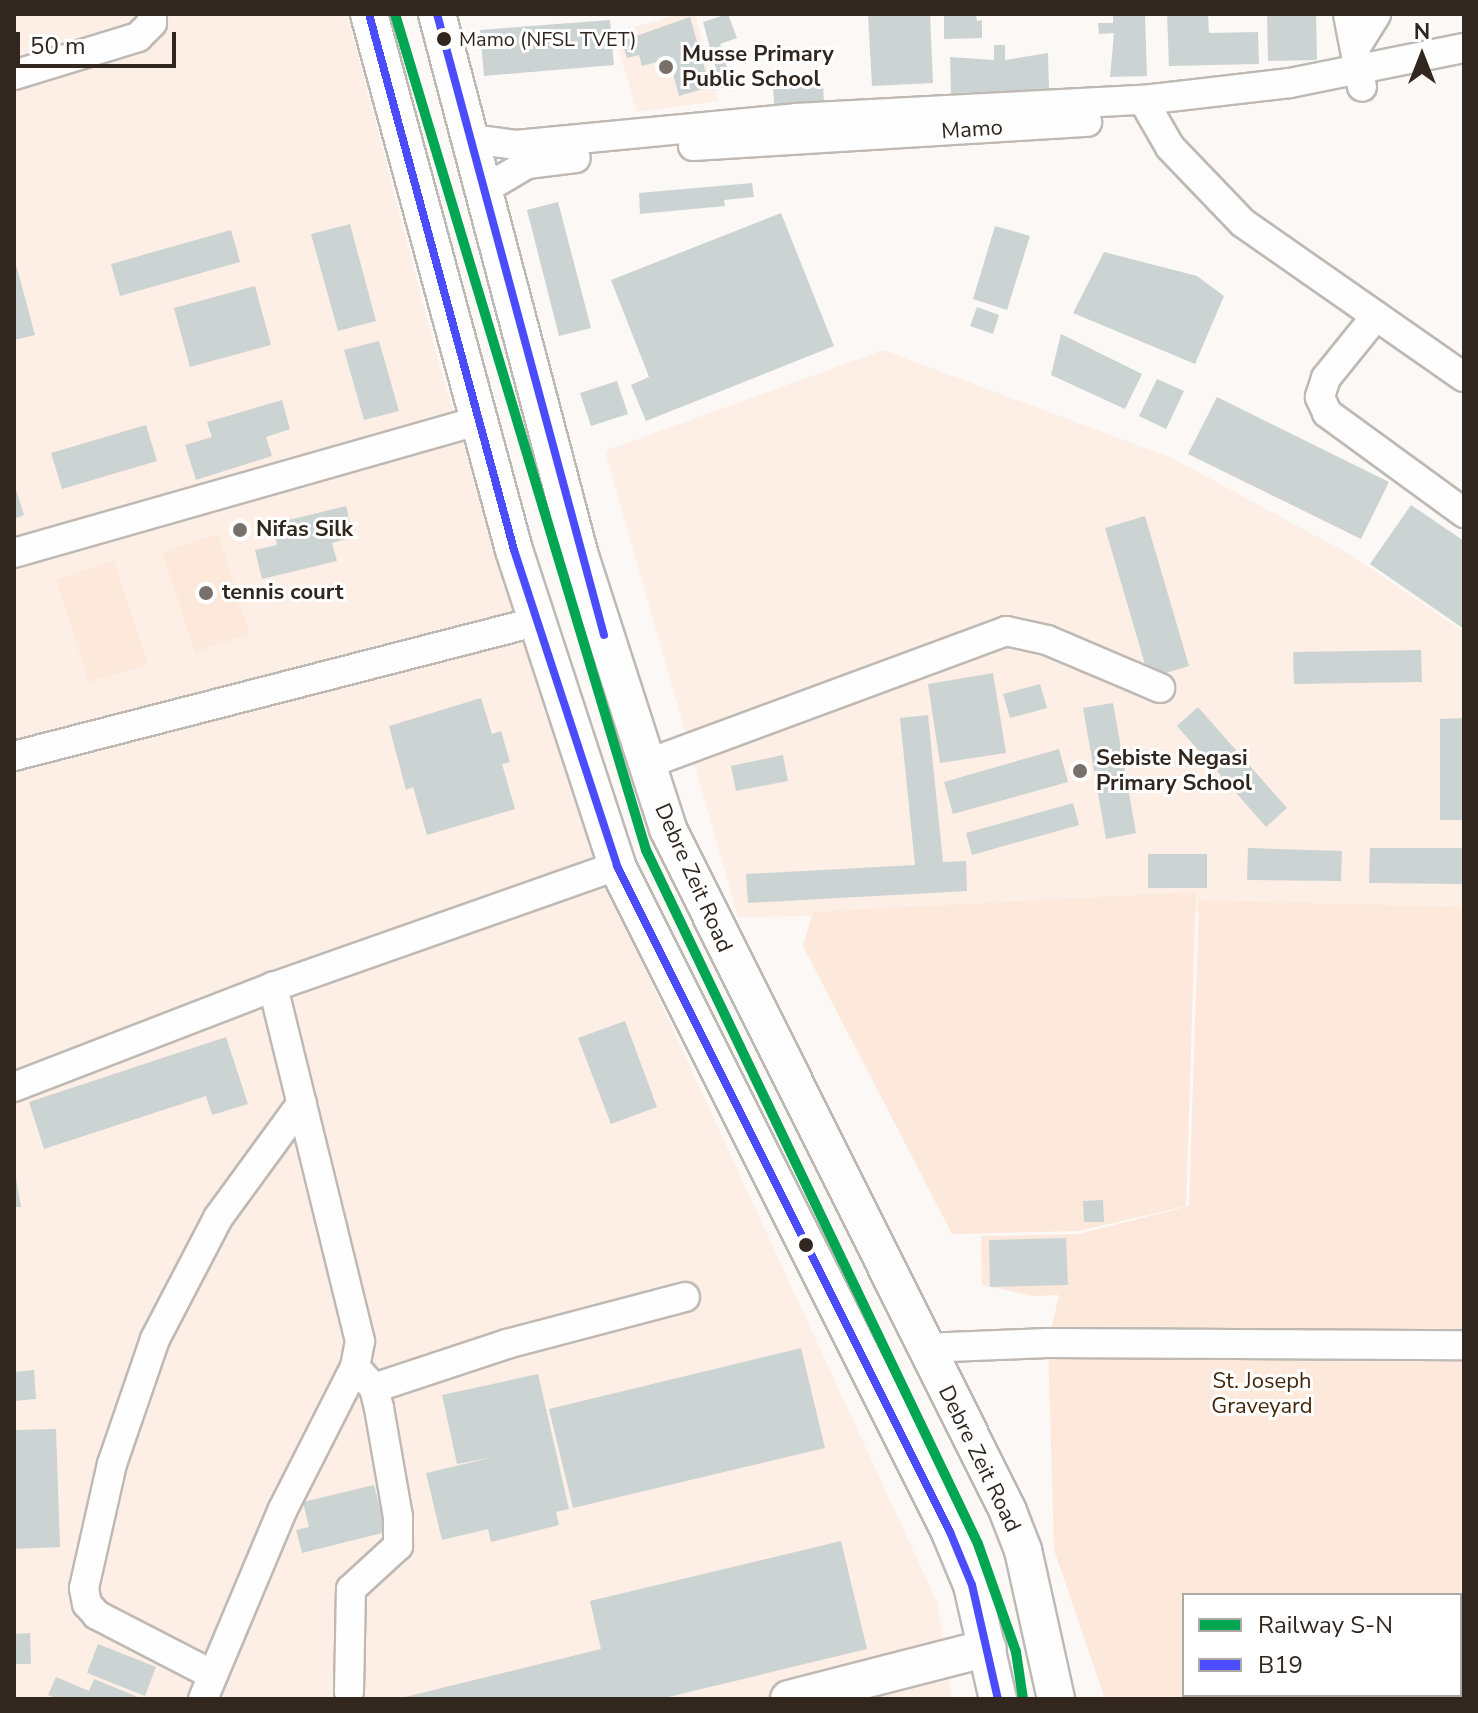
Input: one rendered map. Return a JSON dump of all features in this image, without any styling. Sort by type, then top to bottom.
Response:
[{"type":"main road","points":[[369,14],[477,421],[535,622],[617,866],[950,1532],[988,1648],[998,1699]]},
{"type":"main road","name":"Debre Zeit Road","points":[[437,14],[580,556],[644,765],[701,903],[1018,1537],[1056,1699]]},
{"type":"main road","points":[[789,1699],[988,1648]]},
{"type":"street","points":[[14,75],[138,37],[152,23],[152,14]]},
{"type":"street","points":[[1348,14],[1359,68]]},
{"type":"street","points":[[1359,68],[1376,14]]},
{"type":"street","points":[[1359,68],[1464,48]]},
{"type":"street","name":"Mamo","points":[[485,189],[527,164],[797,129],[1146,109],[1359,68],[1464,65]]},
{"type":"street","points":[[1146,109],[1201,183],[1243,223],[1464,377]]},
{"type":"street","points":[[471,139],[516,145],[797,129]]},
{"type":"street","points":[[1376,316],[1326,378],[1320,397],[1327,413],[1464,513]]},
{"type":"street","points":[[14,553],[477,421]]},
{"type":"street","points":[[14,756],[535,622]]},
{"type":"street","points":[[644,765],[1006,631],[1047,640],[1160,688]]},
{"type":"street","points":[[14,1087],[273,987],[617,866]]},
{"type":"street","points":[[273,987],[360,1341],[365,1378],[398,1517],[398,1546],[351,1589],[349,1692]]},
{"type":"street","points":[[302,1103],[218,1218],[155,1339],[112,1464],[84,1588],[97,1615],[208,1687],[283,1509],[365,1378],[685,1297]]},
{"type":"street","points":[[923,1348],[1048,1343],[1464,1345]]},
{"type":"shaded area","points":[[14,14],[347,14],[440,368],[596,863],[938,1604],[952,1699],[14,1699]]},
{"type":"shaded area","name":"Musse Primary Public School","points":[[680,14],[695,14],[718,101],[637,112],[614,33]]},
{"type":"shaded area","name":"Sebiste Negasi Primary School","points":[[883,350],[1172,458],[1351,555],[1464,632],[1464,909],[738,917],[605,451]]},
{"type":"green space","name":"tennis court","points":[[218,534],[250,634],[195,652],[162,552]]},
{"type":"green space","points":[[114,560],[148,665],[89,682],[56,580]]},
{"type":"green space","points":[[1196,892],[1186,1206],[1078,1231],[952,1234],[803,946],[813,912]]},
{"type":"green space","name":"St. Joseph Graveyard","points":[[1199,900],[1464,907],[1464,1699],[1105,1699],[1054,1550],[1048,1343],[1059,1295],[1034,1296],[982,1285],[981,1236],[1078,1234],[1189,1206]]},
{"type":"building","points":[[728,14],[737,38],[720,44],[723,52],[737,48],[740,60],[726,64],[732,85],[721,88],[703,22]]},
{"type":"building","points":[[868,14],[930,14],[933,83],[872,86]]},
{"type":"building","points":[[944,14],[976,14],[977,21],[982,20],[982,38],[944,39]]},
{"type":"building","points":[[1113,14],[1145,14],[1147,76],[1110,77],[1114,33],[1099,34],[1098,23],[1113,23]]},
{"type":"building","points":[[1167,14],[1208,14],[1209,33],[1258,32],[1259,64],[1169,66]]},
{"type":"building","points":[[1267,14],[1316,14],[1317,60],[1268,61]]},
{"type":"building","points":[[690,17],[710,87],[679,96],[669,59],[642,66],[639,55],[627,58],[622,41]]},
{"type":"building","points":[[610,20],[614,65],[484,76],[480,30]]},
{"type":"building","points":[[994,45],[1005,45],[1005,60],[1048,53],[1049,91],[951,93],[950,57],[994,60]]},
{"type":"building","points":[[823,83],[824,103],[774,104],[773,85]]},
{"type":"building","points":[[752,183],[754,197],[724,200],[725,206],[640,214],[639,193]]},
{"type":"building","points":[[558,202],[591,328],[559,336],[527,210]]},
{"type":"building","points":[[781,213],[834,346],[646,421],[631,385],[649,377],[611,280]]},
{"type":"building","points":[[350,224],[376,321],[338,331],[311,234]]},
{"type":"building","points":[[995,226],[1030,236],[1007,310],[973,299]]},
{"type":"building","points":[[231,230],[240,262],[120,296],[111,264]]},
{"type":"building","points":[[1104,252],[1197,276],[1224,296],[1195,364],[1073,313]]},
{"type":"building","points":[[14,257],[35,335],[14,340]]},
{"type":"building","points":[[255,286],[271,345],[190,367],[174,308]]},
{"type":"building","points":[[977,307],[999,315],[993,334],[970,326]]},
{"type":"building","points":[[1061,334],[1142,374],[1125,409],[1051,375]]},
{"type":"building","points":[[379,341],[399,411],[364,420],[344,350]]},
{"type":"building","points":[[1157,379],[1184,391],[1166,429],[1139,416]]},
{"type":"building","points":[[617,381],[628,414],[591,426],[580,393]]},
{"type":"building","points":[[1217,397],[1389,482],[1361,539],[1188,454]]},
{"type":"building","points":[[282,400],[290,429],[266,437],[272,456],[196,480],[185,445],[212,437],[207,422]]},
{"type":"building","points":[[146,425],[157,461],[62,489],[51,453]]},
{"type":"building","points":[[14,483],[24,515],[14,519]]},
{"type":"building","points":[[1411,505],[1464,541],[1464,629],[1370,564]]},
{"type":"building","points":[[346,506],[354,537],[332,543],[337,561],[262,579],[255,550],[277,545],[272,524]]},
{"type":"building","points":[[1145,516],[1189,666],[1149,678],[1105,528]]},
{"type":"building","points":[[1421,650],[1422,682],[1294,684],[1293,652]]},
{"type":"building","points":[[993,673],[1006,753],[940,763],[928,684]]},
{"type":"building","points":[[1040,684],[1047,708],[1010,718],[1003,694]]},
{"type":"building","points":[[481,698],[492,734],[501,731],[510,762],[502,764],[515,809],[427,835],[413,787],[406,790],[389,726]]},
{"type":"building","points":[[1113,703],[1136,833],[1106,839],[1083,708]]},
{"type":"building","points":[[1198,707],[1287,808],[1266,827],[1177,726]]},
{"type":"building","points":[[928,715],[943,862],[966,861],[967,891],[748,903],[746,874],[915,865],[900,718]]},
{"type":"building","points":[[1464,718],[1464,820],[1440,820],[1440,719]]},
{"type":"building","points":[[1059,749],[1068,782],[953,814],[944,782]]},
{"type":"building","points":[[783,755],[788,781],[736,791],[731,766]]},
{"type":"building","points":[[1073,803],[1079,825],[972,855],[966,833]]},
{"type":"building","points":[[1248,848],[1342,851],[1341,881],[1247,880]]},
{"type":"building","points":[[1370,848],[1464,848],[1464,884],[1369,883]]},
{"type":"building","points":[[1148,854],[1207,854],[1207,888],[1148,888]]},
{"type":"building","points":[[625,1021],[657,1107],[611,1124],[578,1038]]},
{"type":"building","points":[[226,1037],[248,1104],[212,1115],[206,1096],[44,1149],[29,1102]]},
{"type":"building","points":[[14,1167],[21,1207],[14,1207]]},
{"type":"building","points":[[1103,1200],[1104,1222],[1084,1222],[1083,1201]]},
{"type":"building","points":[[1066,1238],[1068,1285],[990,1287],[989,1240]]},
{"type":"building","points":[[801,1348],[825,1448],[573,1508],[549,1409]]},
{"type":"building","points":[[34,1370],[36,1399],[14,1401],[14,1372]]},
{"type":"building","points":[[538,1374],[569,1509],[556,1512],[559,1525],[491,1542],[488,1529],[442,1540],[426,1473],[494,1457],[457,1464],[442,1395]]},
{"type":"building","points":[[56,1429],[60,1547],[14,1549],[14,1430]]},
{"type":"building","points":[[374,1485],[386,1532],[302,1553],[296,1530],[309,1527],[303,1502]]},
{"type":"building","points":[[841,1541],[867,1649],[660,1699],[397,1699],[601,1649],[590,1601]]},
{"type":"building","points":[[30,1633],[31,1664],[14,1664],[14,1634]]},
{"type":"building","points":[[98,1644],[156,1667],[145,1696],[87,1673]]},
{"type":"building","points":[[56,1677],[89,1691],[94,1679],[138,1697],[58,1699],[48,1695]]},
{"type":"rail line","name":"S-N","points":[[395,14],[646,850],[978,1544],[1016,1652],[1023,1699]]},
{"type":"transit line","name":"B19","points":[[369,14],[514,550],[617,866],[950,1532],[972,1585],[998,1699]]},
{"type":"transit line","name":"B19","points":[[437,14],[604,635]]},
{"type":"place","name":"Mamo (NFSL TVET)","points":[[444,39]]},
{"type":"place","name":"Musse Primary Public School","points":[[666,67]]},
{"type":"place","name":"Nifas Silk","points":[[240,530]]},
{"type":"place","name":"tennis court","points":[[206,593]]},
{"type":"place","name":"Sebiste Negasi Primary School","points":[[1080,771]]}]
